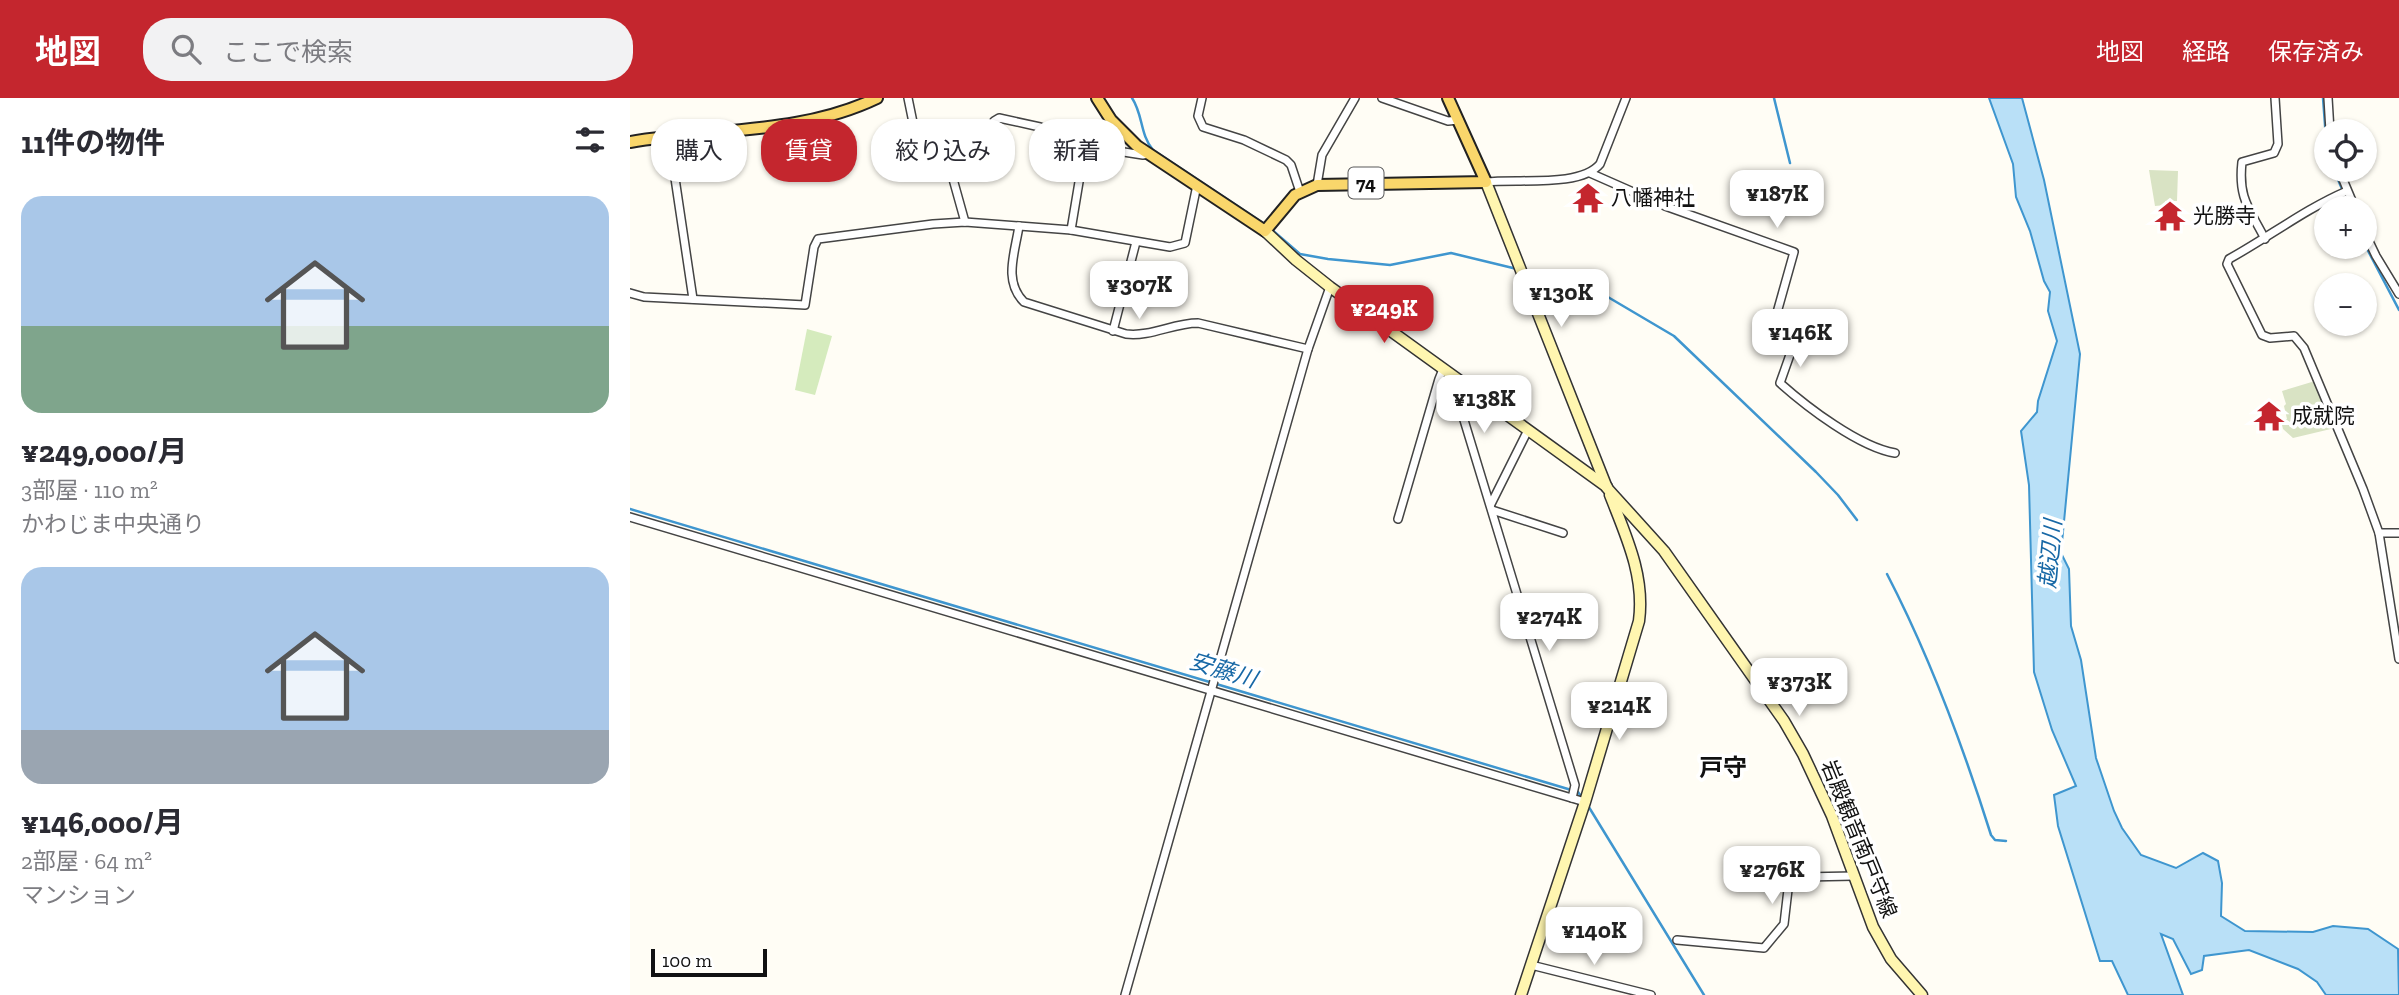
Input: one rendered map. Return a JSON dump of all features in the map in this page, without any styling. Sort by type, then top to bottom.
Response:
[{"type":"main road","points":[[747,129],[783,126],[833,116],[877,98]]},
{"type":"main road","points":[[1097,98],[1121,131],[1265,231]]},
{"type":"main road","points":[[1448,98],[1486,182]]},
{"type":"main road","points":[[630,142],[651,140]]},
{"type":"main road","name":"74","points":[[1265,231],[1280,211],[1300,192],[1317,185],[1486,182]]},
{"type":"street","points":[[908,98],[913,119]]},
{"type":"street","points":[[1202,98],[1198,116],[1203,127],[1244,140],[1286,160],[1291,165],[1300,192]]},
{"type":"street","points":[[1317,185],[1322,155],[1355,98]]},
{"type":"street","points":[[1382,98],[1448,121],[1460,120]]},
{"type":"street","points":[[1486,182],[1578,177],[1590,173],[1601,164],[1626,98]]},
{"type":"street","points":[[2265,239],[2243,197],[2242,162],[2274,153],[2278,144],[2275,98]]},
{"type":"street","points":[[2328,98],[2329,119]]},
{"type":"street","points":[[1125,152],[1143,155],[1149,153]]},
{"type":"street","points":[[1590,173],[1665,206],[1794,252],[1769,341],[1792,349],[1780,383],[1811,410],[1830,422],[1869,443],[1895,453]]},
{"type":"street","points":[[676,182],[693,299]]},
{"type":"street","points":[[954,182],[965,222]]},
{"type":"street","points":[[1071,230],[1079,182]]},
{"type":"street","name":"岩殿観音南戸守線","points":[[1486,182],[1607,488],[1664,551],[1783,721],[1803,754],[1826,803],[1873,927],[1891,959],[1922,995]]},
{"type":"street","points":[[2342,182],[2348,196]]},
{"type":"street","points":[[630,293],[644,297],[805,305],[814,247],[818,239],[933,223],[965,222],[1071,230],[1170,247],[1185,243],[1197,185]]},
{"type":"street","points":[[2345,192],[2305,212],[2229,259],[2227,264],[2262,335],[2270,338],[2294,336],[2304,348],[2379,533],[2399,659]]},
{"type":"street","points":[[1019,226],[1010,281],[1016,294],[1024,302],[1113,331],[1139,336],[1184,323],[1199,323],[1308,349]]},
{"type":"street","points":[[1265,231],[1330,287],[1607,488],[1634,559],[1641,593],[1635,641],[1521,995]]},
{"type":"street","points":[[1113,331],[1136,242]]},
{"type":"street","points":[[2377,259],[2399,294]]},
{"type":"street","points":[[1125,995],[1308,349],[1330,287]]},
{"type":"street","points":[[1447,372],[1491,507],[1574,785],[1572,798]]},
{"type":"street","points":[[1398,519],[1438,379],[1447,372]]},
{"type":"street","points":[[1491,507],[1528,430]]},
{"type":"street","points":[[1491,507],[1563,533]]},
{"type":"street","points":[[630,517],[1584,802]]},
{"type":"street","points":[[2379,533],[2399,533]]},
{"type":"street","points":[[1677,940],[1765,948],[1784,924],[1789,881],[1802,877],[1854,876]]},
{"type":"street","points":[[1531,965],[1651,995]]},
{"type":"green space","points":[[2149,170],[2178,171],[2177,201],[2165,201],[2165,205],[2155,206]]},
{"type":"green space","points":[[807,329],[832,336],[815,395],[795,390]]},
{"type":"green space","points":[[2315,381],[2335,428],[2293,438],[2283,429],[2281,421],[2287,419],[2282,391]]},
{"type":"water","name":"越辺川","points":[[1989,98],[2022,98],[2044,180],[2080,354],[2061,553],[2069,569],[2071,626],[2081,660],[2096,758],[2114,811],[2141,855],[2176,868],[2203,853],[2218,861],[2222,883],[2221,916],[2245,931],[2313,932],[2333,926],[2368,929],[2398,949],[2399,995],[2326,995],[2317,982],[2298,969],[2249,950],[2204,956],[2202,970],[2191,974],[2173,939],[2161,934],[2183,995],[2128,995],[2112,961],[2100,961],[2058,826],[2054,795],[2076,786],[2052,730],[2034,672],[2029,485],[2021,431],[2037,412],[2057,341],[2048,311],[2050,292],[2016,197],[2013,164]]},
{"type":"waterway","points":[[1132,98],[1153,150],[1266,225]]},
{"type":"waterway","points":[[1774,98],[1790,163]]},
{"type":"waterway","points":[[2323,98],[2325,119]]},
{"type":"waterway","points":[[2339,182],[2345,196]]},
{"type":"waterway","points":[[1271,229],[1300,254],[1328,259],[1390,265],[1451,253],[1517,269]]},
{"type":"waterway","points":[[2372,259],[2399,310]]},
{"type":"waterway","points":[[1527,272],[1564,288],[1596,290],[1674,336],[1816,472],[1857,520]]},
{"type":"waterway","name":"安藤川","points":[[630,509],[1578,792],[1583,799]]},
{"type":"waterway","points":[[1887,574],[1945,702],[1991,835],[1995,840],[2006,841]]},
{"type":"waterway","name":"安藤川","points":[[1587,804],[1704,995]]},
{"type":"place","name":"八幡神社","points":[[1588,198]]},
{"type":"place","name":"光勝寺","points":[[2170,216]]},
{"type":"place","name":"成就院","points":[[2269,416]]},
{"type":"district","name":"戸守","points":[[1723,768]]}]
